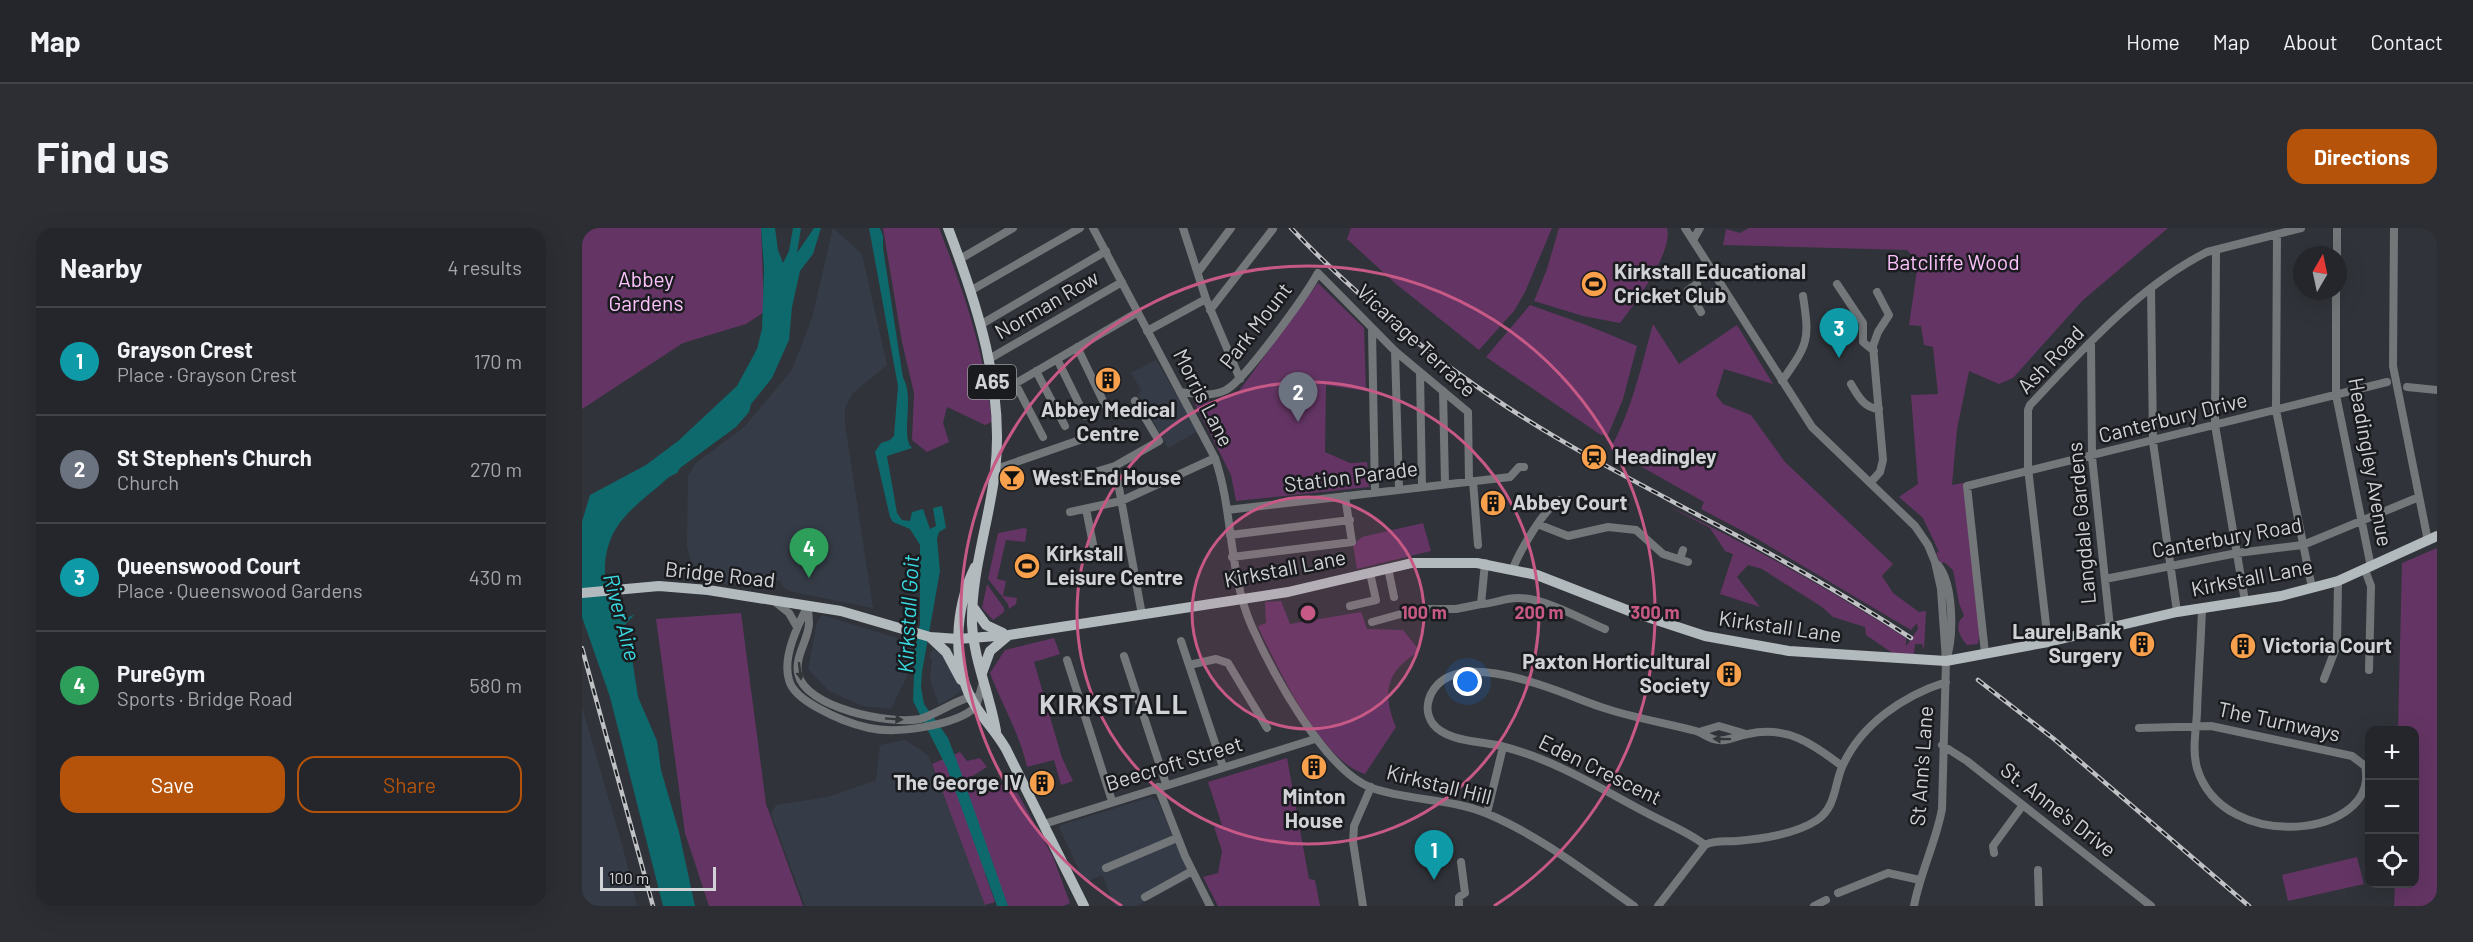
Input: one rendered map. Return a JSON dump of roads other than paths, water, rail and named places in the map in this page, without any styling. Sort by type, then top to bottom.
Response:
[{"type":"main road","name":"A65","points":[[948,228],[980,325],[989,359],[994,396],[996,469],[979,558],[973,606],[974,638],[993,724]]},
{"type":"main road","name":"Kirkstall Lane","points":[[958,642],[1288,592],[1388,568],[1436,561],[1485,563],[1513,568],[1705,636],[1789,651],[1946,661],[2048,642],[2177,612],[2281,596],[2313,588],[2368,569],[2433,538]]},
{"type":"main road","name":"A65","points":[[979,558],[964,592],[958,642],[971,697],[993,724],[1084,906]]},
{"type":"main road","name":"Bridge Road","points":[[582,593],[682,588],[772,599],[854,614],[930,637],[958,642]]},
{"type":"main road","points":[[973,606],[986,625],[1009,635],[990,651],[982,679]]},
{"type":"main road","points":[[960,612],[948,631],[930,637],[946,652],[971,697]]},
{"type":"street","points":[[960,259],[1013,228]]},
{"type":"street","points":[[970,291],[1080,228]]},
{"type":"street","name":"Morris Lane","points":[[1093,228],[1215,458],[1223,481],[1232,557],[1241,598]]},
{"type":"street","points":[[1198,272],[1231,228]]},
{"type":"street","name":"St Ann's Lane","points":[[1684,228],[1812,427],[1915,526],[1935,562],[1941,589],[1946,661],[1942,809],[1939,828],[1920,879],[1914,906]]},
{"type":"street","points":[[1693,240],[1700,228]]},
{"type":"street","points":[[2266,237],[2269,228]]},
{"type":"street","name":"Ash Road","points":[[2048,642],[2029,473],[2028,410],[2030,405],[2134,300],[2196,258],[2216,250],[2301,228]]},
{"type":"street","points":[[2337,228],[2337,246]]},
{"type":"street","points":[[2394,228],[2393,366],[2419,497],[2433,538]]},
{"type":"street","points":[[1186,229],[1206,299],[1240,379]]},
{"type":"street","points":[[1210,310],[1273,229]]},
{"type":"street","points":[[2277,234],[2276,410],[2313,588]]},
{"type":"street","points":[[980,325],[1106,250]]},
{"type":"street","points":[[2216,250],[2215,425],[2245,601]]},
{"type":"street","name":"Vicarage Terrace","points":[[1318,273],[1372,330],[1468,412],[1478,545]]},
{"type":"street","name":"Park Mount","points":[[1180,392],[1217,394],[1240,379],[1318,273]]},
{"type":"street","name":"Norman Row","points":[[989,359],[1122,282]]},
{"type":"street","points":[[1698,284],[1689,290],[1701,312]]},
{"type":"street","points":[[1837,284],[1863,323],[1863,342],[1874,351]]},
{"type":"street","points":[[1696,303],[1722,287]]},
{"type":"street","points":[[2151,288],[2153,442],[2177,612]]},
{"type":"street","points":[[1870,483],[1880,471],[1883,460],[1874,351],[1878,332],[1888,315],[1877,292]]},
{"type":"street","points":[[1782,381],[1800,356],[1807,340],[1803,296]]},
{"type":"street","points":[[1147,331],[1206,299]]},
{"type":"street","name":"Headingley Avenue","points":[[2336,300],[2336,395],[2362,521],[2371,586],[2369,670]]},
{"type":"street","points":[[994,396],[1138,312]]},
{"type":"street","points":[[1372,330],[1375,492]]},
{"type":"street","name":"Langdale Gardens","points":[[2091,344],[2092,457],[2110,627]]},
{"type":"street","points":[[1077,348],[1105,405]]},
{"type":"street","points":[[1395,351],[1398,489]]},
{"type":"street","points":[[1057,359],[1085,416]]},
{"type":"street","points":[[1036,371],[1065,426]]},
{"type":"street","points":[[1420,372],[1422,487]]},
{"type":"street","name":"Canterbury Drive","points":[[1985,653],[1967,486],[2029,473],[2387,382]]},
{"type":"street","points":[[1015,384],[1043,437]]},
{"type":"street","points":[[1851,384],[1862,402],[1879,409]]},
{"type":"street","points":[[2407,387],[2437,392]]},
{"type":"street","points":[[1443,391],[1445,484]]},
{"type":"street","points":[[1065,481],[1115,466],[1159,441],[1135,401]]},
{"type":"street","points":[[996,469],[1097,434]]},
{"type":"street","points":[[1070,512],[1120,501],[1215,458]]},
{"type":"street","points":[[1115,466],[1142,615]]},
{"type":"street","name":"Station Parade","points":[[1227,510],[1510,477],[1519,467],[1524,467]]},
{"type":"street","points":[[1232,557],[1352,542],[1345,496]]},
{"type":"street","name":"Canterbury Road","points":[[2105,579],[2237,553],[2303,545],[2419,497]]},
{"type":"street","points":[[1513,568],[1519,553],[1550,508],[1560,500]]},
{"type":"street","points":[[1086,509],[1095,554]]},
{"type":"street","points":[[1230,535],[1350,520]]},
{"type":"street","points":[[1540,525],[1568,536],[1608,526],[1636,530],[1663,555],[1684,557]]},
{"type":"street","points":[[1481,604],[1485,563]]},
{"type":"street","points":[[1388,568],[1394,597]]},
{"type":"street","points":[[1350,606],[1376,600],[1370,573]]},
{"type":"street","points":[[2324,679],[2336,653],[2338,581]]},
{"type":"street","points":[[1372,622],[1419,609],[1456,609],[1481,604],[1497,604],[1507,599],[1521,597],[1548,604],[1605,629]]},
{"type":"street","name":"Kirkstall Hill","points":[[1241,598],[1252,628],[1316,739],[1340,768],[1371,787],[1487,813],[1532,837],[1634,906]]},
{"type":"street","points":[[772,599],[789,613],[797,627]]},
{"type":"street","points":[[808,605],[797,627],[788,676],[795,690],[810,704],[836,717],[871,728],[920,723],[963,715],[993,724]]},
{"type":"street","points":[[808,605],[809,625],[801,651],[798,673],[801,681],[823,701],[870,716],[920,723]]},
{"type":"street","name":"The Turnways","points":[[2196,724],[2352,756],[2365,766],[2364,791],[2351,806],[2322,822],[2288,828],[2254,823],[2221,803],[2202,779],[2195,756],[2196,724],[2202,608]]},
{"type":"street","points":[[1181,641],[1223,767]]},
{"type":"street","points":[[1124,656],[1177,838],[1210,906]]},
{"type":"street","points":[[1189,665],[1216,659],[1227,663],[1267,728]]},
{"type":"street","points":[[1067,660],[1112,801]]},
{"type":"street","name":"Eden Crescent","points":[[1705,845],[1559,766],[1503,747],[1456,737],[1437,728],[1427,709],[1431,694],[1438,685],[1451,677],[1468,673],[1504,675],[1545,686],[1604,708],[1699,732],[1720,741],[1746,734],[1781,732],[1800,737],[1842,766]]},
{"type":"street","points":[[963,715],[982,679]]},
{"type":"street","points":[[1658,906],[1705,845],[1760,838],[1797,829],[1817,820],[1833,801],[1842,766],[1868,731],[1891,708],[1912,694],[1946,682]]},
{"type":"street","points":[[810,704],[817,696]]},
{"type":"street","points":[[938,718],[971,697]]},
{"type":"street","points":[[2139,728],[2196,724]]},
{"type":"street","name":"Eden Crescent","points":[[1699,732],[1719,726],[1746,734]]},
{"type":"street","name":"Beecroft Street","points":[[1044,824],[1162,785],[1316,739]]},
{"type":"street","name":"St. Anne's Drive","points":[[1942,745],[1967,761],[2151,906]]},
{"type":"street","points":[[1487,813],[1503,747]]},
{"type":"street","points":[[1363,906],[1353,842],[1354,826],[1371,787]]},
{"type":"street","points":[[1994,853],[1993,846],[2024,805]]},
{"type":"street","points":[[1106,868],[1177,838]]},
{"type":"street","points":[[1459,906],[1459,897],[1465,893],[1461,862]]},
{"type":"street","points":[[2038,870],[2039,906]]},
{"type":"street","points":[[1145,897],[1192,871]]},
{"type":"street","points":[[1838,893],[1888,873],[1920,879]]},
{"type":"street","points":[[1814,906],[1826,900]]},
{"type":"water","points":[[761,228],[775,228],[778,250],[783,263],[789,251],[793,228],[801,228],[797,253],[814,228],[821,228],[813,254],[800,271],[792,307],[789,340],[772,378],[736,427],[680,468],[677,473],[669,477],[633,508],[615,530],[606,558],[605,576],[613,591],[621,621],[635,614],[621,629],[632,658],[638,697],[657,741],[661,770],[679,832],[695,906],[663,906],[610,697],[582,617],[582,522],[590,495],[646,465],[678,441],[737,386],[757,349],[762,329],[764,269]]},
{"type":"water","points":[[869,228],[880,228],[883,236],[903,378],[908,395],[907,435],[912,448],[887,456],[897,513],[902,520],[910,521],[912,512],[923,509],[930,529],[936,526],[933,508],[942,506],[946,528],[939,532],[937,539],[940,571],[922,672],[921,687],[924,704],[948,738],[1008,906],[997,906],[947,768],[913,701],[915,648],[920,623],[920,545],[910,529],[893,522],[890,517],[875,452],[881,443],[894,436],[898,386]]},
{"type":"railway","points":[[1291,228],[1366,300],[1475,386],[1551,435],[1806,574],[1911,638]]},
{"type":"railway","points":[[582,648],[653,906]]},
{"type":"railway","points":[[1978,680],[2054,739],[2249,906]]},
{"type":"place","name":"Kirkstall Educational Cricket Club","points":[[1594,284]]},
{"type":"place","name":"Queenswood Court","points":[[1839,358]]},
{"type":"place","name":"Abbey Medical Centre","points":[[1108,380]]},
{"type":"place","name":"St Stephen's Church","points":[[1298,422]]},
{"type":"place","name":"Headingley","points":[[1594,457]]},
{"type":"place","name":"West End House","points":[[1012,478]]},
{"type":"place","name":"Abbey Court","points":[[1493,503]]},
{"type":"place","name":"Kirkstall Leisure Centre","points":[[1027,566]]},
{"type":"place","name":"PureGym","points":[[809,578]]},
{"type":"place","name":"Laurel Bank Surgery","points":[[2142,644]]},
{"type":"place","name":"Victoria Court","points":[[2243,646]]},
{"type":"place","name":"Paxton Horticultural Society","points":[[1729,674]]},
{"type":"place","name":"Minton House","points":[[1314,767]]},
{"type":"place","name":"The George IV","points":[[1042,783]]},
{"type":"place","name":"Grayson Crest","points":[[1434,880]]},
{"type":"district","name":"KIRKSTALL","points":[[1114,705]]},
{"type":"park label","name":"Batcliffe Wood","points":[[1953,263]]},
{"type":"park label","name":"Abbey Gardens","points":[[646,292]]},
{"type":"water label","name":"Kirkstall Goit","points":[[908,614]]},
{"type":"water label","name":"River Aire","points":[[622,617]]}]
